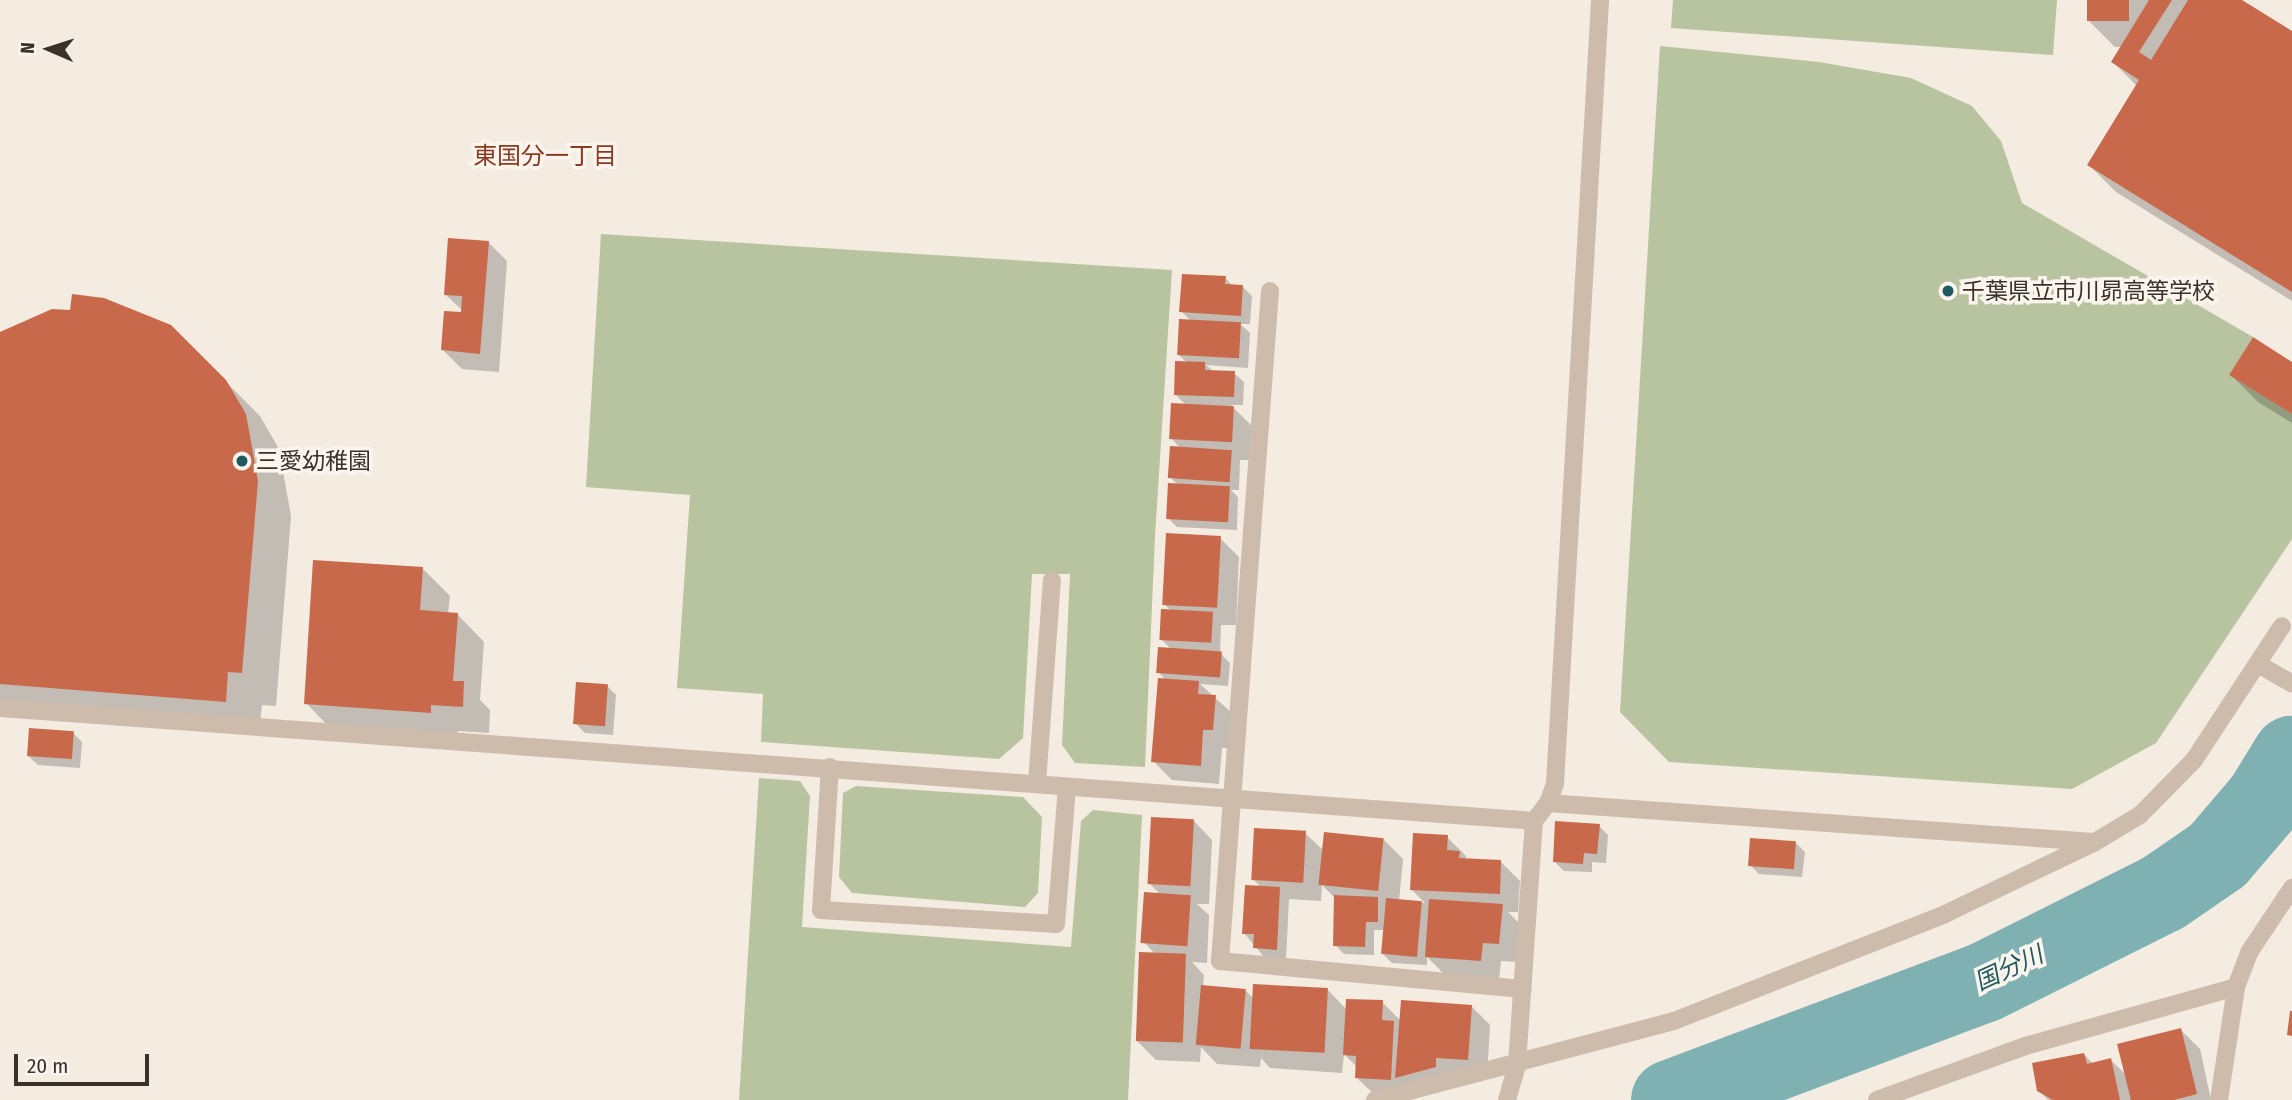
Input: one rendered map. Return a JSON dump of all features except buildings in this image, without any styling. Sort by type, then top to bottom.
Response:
[{"type":"street","points":[[1509,1094],[1517,1064],[1534,821],[1548,803],[1555,784],[1600,0]]},
{"type":"street","points":[[1270,291],[1220,961],[1522,989]]},
{"type":"street","points":[[1037,783],[1052,581]]},
{"type":"street","points":[[1375,1100],[1674,1021],[1945,914],[2095,842],[2140,815],[2194,760],[2282,626]]},
{"type":"street","points":[[2258,664],[2285,679]]},
{"type":"street","points":[[0,708],[830,767],[1534,821]]},
{"type":"street","points":[[830,767],[821,910],[1056,924],[1067,786]]},
{"type":"street","points":[[1548,803],[2095,842]]},
{"type":"street","points":[[2218,1100],[2236,987],[2250,951],[2292,888]]},
{"type":"street","points":[[2271,919],[2292,911]]},
{"type":"street","points":[[1877,1100],[2025,1046],[2236,987]]},
{"type":"green space","points":[[1673,0],[2057,0],[2053,55],[1671,28]]},
{"type":"green space","name":"千葉県立市川昴高等学校","points":[[1660,46],[1819,62],[1911,78],[1972,106],[2001,141],[2022,203],[2253,337],[2229,375],[2292,414],[2292,539],[2156,743],[2072,789],[1669,762],[1620,712]]},
{"type":"green space","points":[[601,234],[1172,270],[1155,536],[1145,767],[1075,763],[1062,745],[1070,574],[1032,574],[1023,738],[999,759],[761,742],[763,694],[677,688],[690,495],[586,487]]},
{"type":"green space","points":[[759,778],[800,781],[810,796],[802,927],[1071,947],[1081,821],[1093,810],[1142,815],[1128,1100],[739,1100]]},
{"type":"green space","points":[[856,786],[1023,797],[1042,817],[1038,893],[1025,907],[852,893],[839,877],[843,793]]},
{"type":"waterway","name":"国分川","points":[[1671,1100],[1983,983],[2163,893],[2218,855],[2265,800],[2292,756]]},
{"type":"place","name":"千葉県立市川昴高等学校","points":[[1948,291]]},
{"type":"place","name":"三愛幼稚園","points":[[242,461]]},
{"type":"district","name":"東国分一丁目","points":[[545,157]]}]
